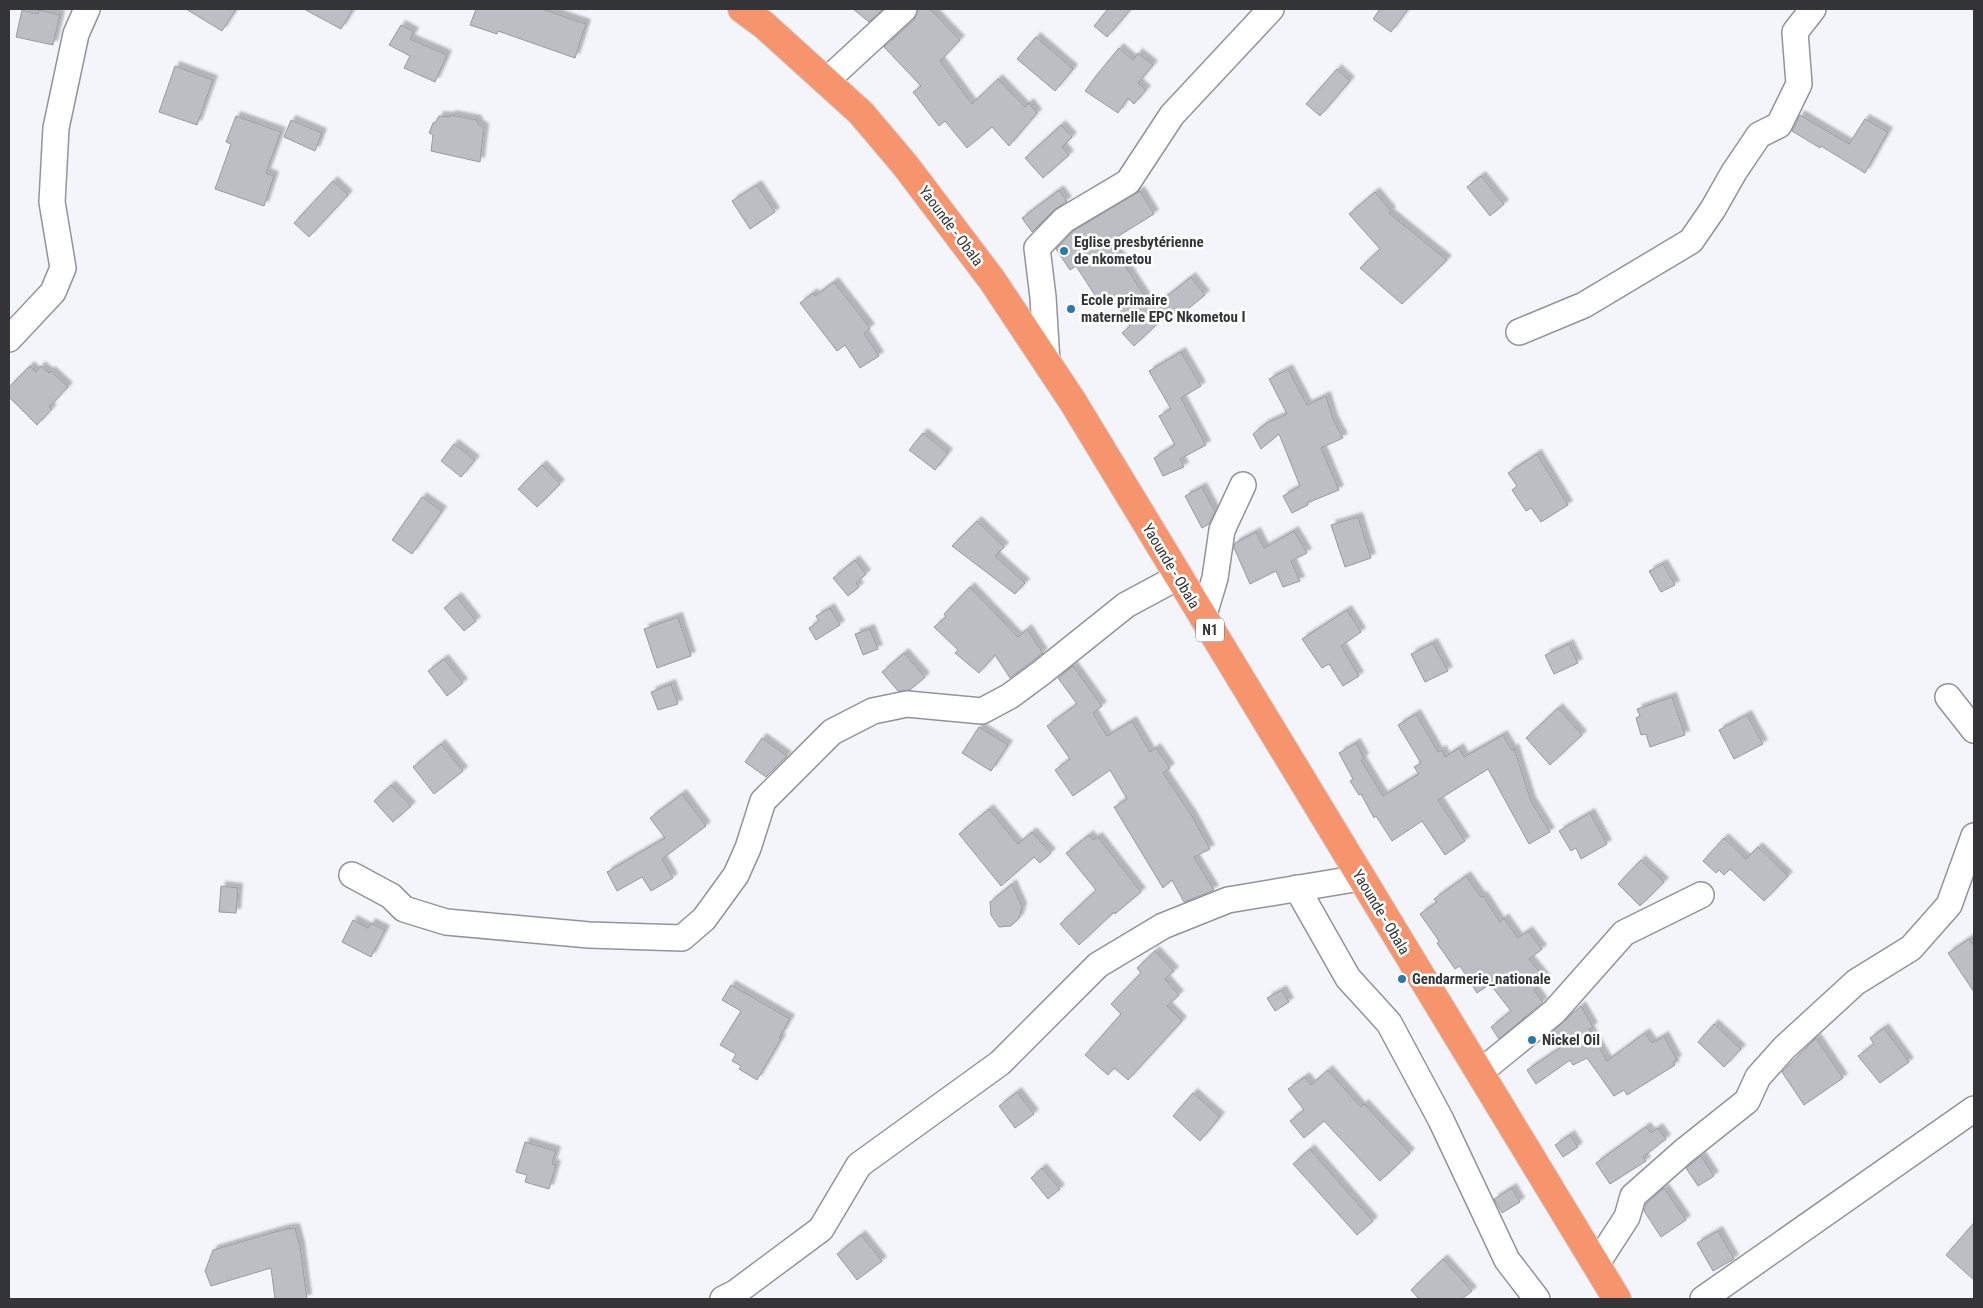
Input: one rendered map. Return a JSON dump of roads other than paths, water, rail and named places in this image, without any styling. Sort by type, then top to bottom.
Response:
[{"type":"highway","name":"Yaounde - Obala","points":[[742,9],[764,25],[861,113],[906,165],[992,280],[1073,402],[1202,618],[1617,1299]]},
{"type":"street","points":[[9,339],[53,292],[63,268],[52,202],[56,128],[76,34],[87,9]]},
{"type":"street","points":[[826,81],[904,9]]},
{"type":"street","points":[[1047,362],[1043,297],[1037,248],[1064,220],[1128,182],[1172,115],[1271,9]]},
{"type":"street","points":[[1519,332],[1584,305],[1691,241],[1714,209],[1734,172],[1759,136],[1779,125],[1799,84],[1796,32],[1813,9]]},
{"type":"street","points":[[1202,618],[1215,578],[1222,530],[1243,485]]},
{"type":"street","points":[[352,874],[391,896],[404,909],[446,922],[589,935],[682,938],[704,919],[736,875],[748,848],[763,801],[832,732],[873,711],[907,704],[982,711],[1018,690],[1126,605],[1178,577]]},
{"type":"street","points":[[1948,697],[1974,730]]},
{"type":"street","points":[[1596,1265],[1627,1217],[1633,1196],[1684,1151],[1747,1101],[1758,1077],[1784,1048],[1856,982],[1911,948],[1949,905],[1974,836]]},
{"type":"street","points":[[723,1299],[735,1293],[821,1229],[859,1165],[1000,1063],[1098,965],[1163,926],[1228,900],[1360,878]]},
{"type":"street","points":[[1298,888],[1348,978],[1389,1023],[1441,1120],[1507,1260],[1537,1299]]},
{"type":"street","points":[[1479,1073],[1554,1012],[1624,933],[1701,895]]},
{"type":"street","points":[[1703,1299],[1974,1109]]},
{"type":"place","name":"Eglise presbytérienne de nkometou","points":[[1064,251]]},
{"type":"place","name":"Ecole primaire maternelle EPC Nkometou I","points":[[1071,309]]},
{"type":"place","name":"Gendarmerie_nationale","points":[[1402,979]]},
{"type":"place","name":"Nickel Oil","points":[[1532,1040]]}]
